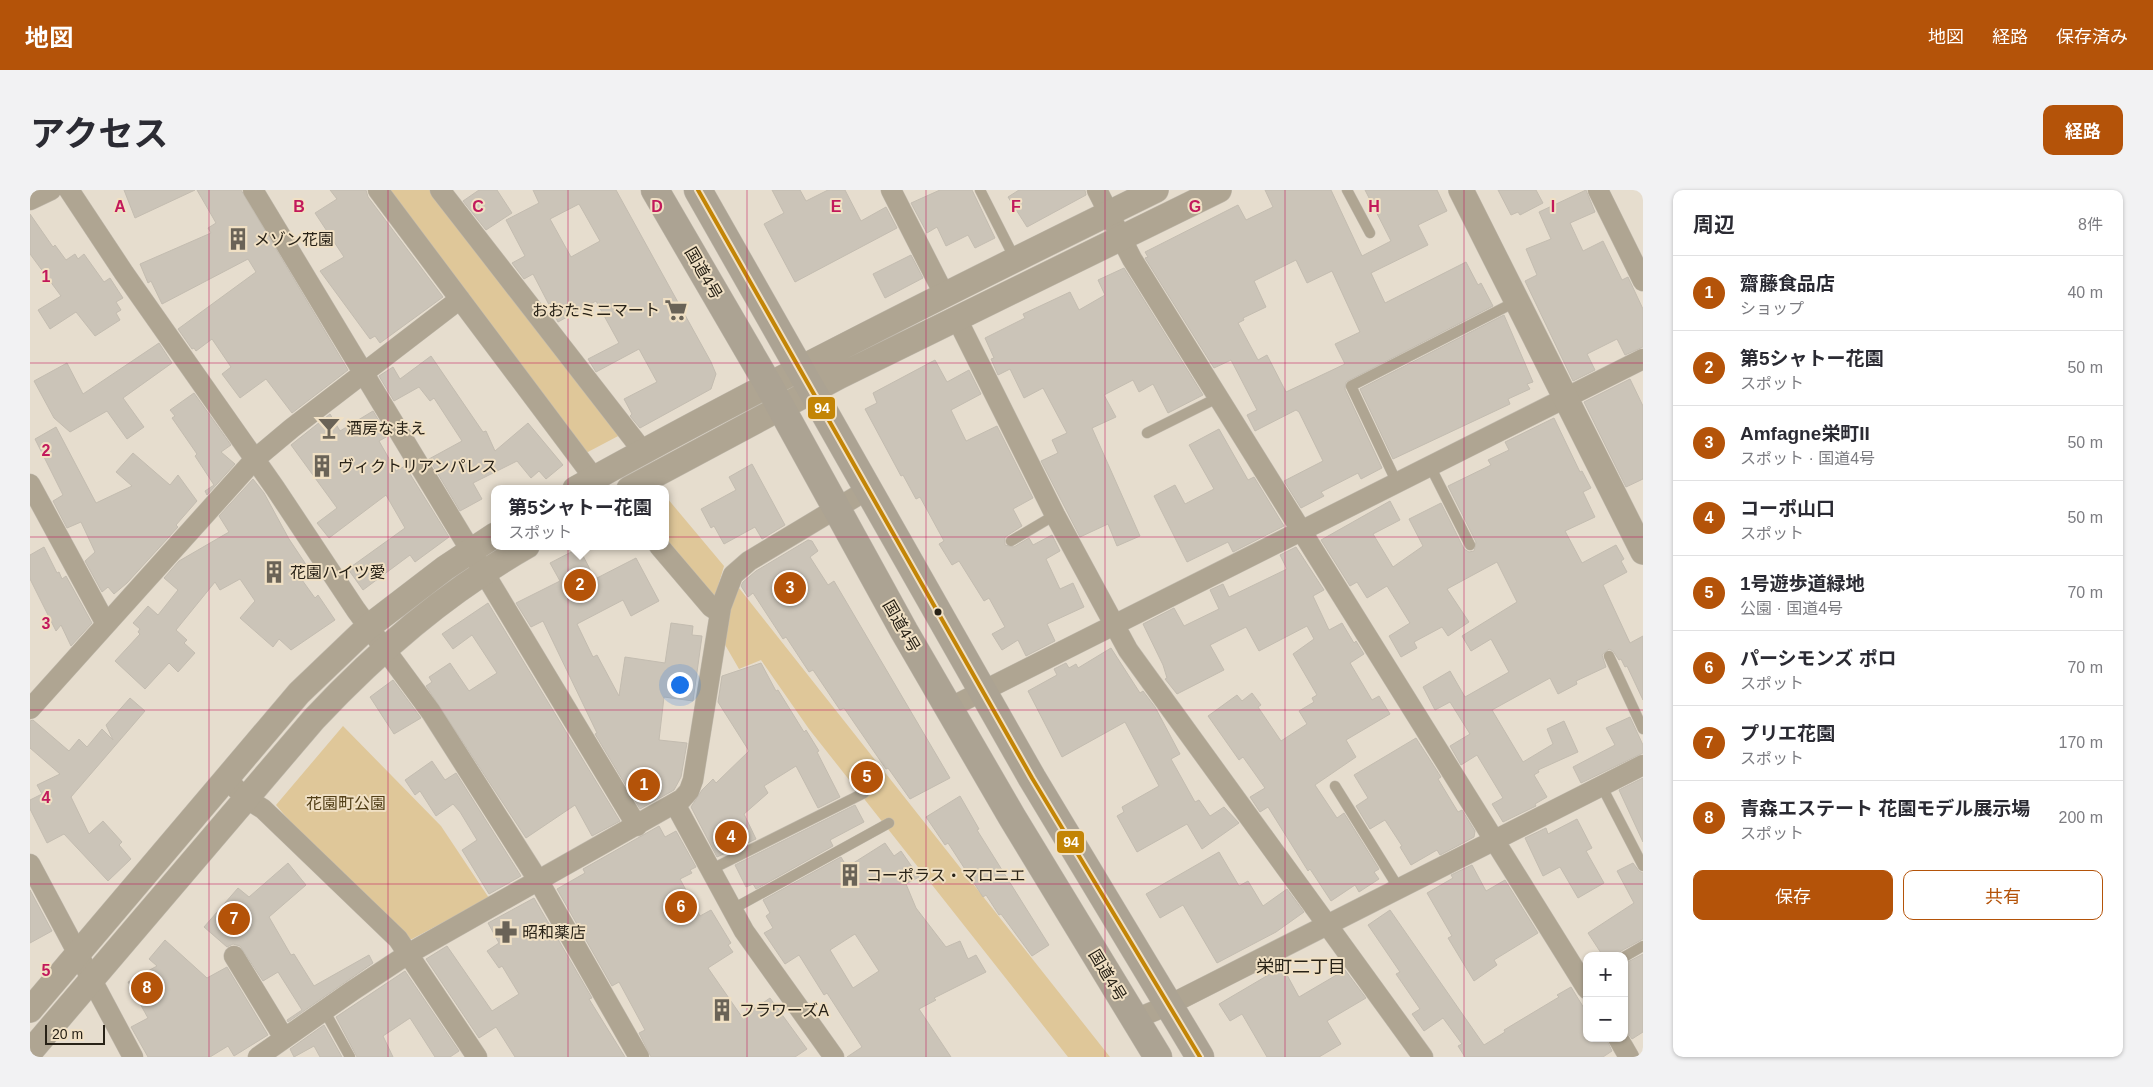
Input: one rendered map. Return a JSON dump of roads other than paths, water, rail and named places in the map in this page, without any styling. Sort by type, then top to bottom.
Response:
[{"type":"highway","name":"国道4号","points":[[655,190],[774,396],[834,508],[1145,1043]]},
{"type":"highway","points":[[698,190],[982,691],[1200,1057]]},
{"type":"street","points":[[69,190],[368,627],[431,712],[538,880],[639,1057]]},
{"type":"street","points":[[254,190],[636,826]]},
{"type":"street","points":[[378,190],[460,299],[585,484],[642,450],[774,396]]},
{"type":"street","points":[[891,190],[944,294]]},
{"type":"street","points":[[1097,190],[1121,238],[1217,398],[1492,839],[1583,981]]},
{"type":"street","points":[[635,485],[774,396],[804,380],[944,294],[1156,190]]},
{"type":"street","points":[[1461,190],[1643,552]]},
{"type":"street","points":[[1598,190],[1643,281]]},
{"type":"street","points":[[804,380],[957,319],[1216,191]]},
{"type":"street","points":[[450,193],[642,450]]},
{"type":"street","points":[[30,709],[255,460],[460,299]]},
{"type":"street","points":[[957,319],[1113,626],[1184,728],[1423,1057]]},
{"type":"street","points":[[949,708],[1643,359]]},
{"type":"street","points":[[30,484],[106,624]]},
{"type":"street","points":[[258,1057],[408,954],[675,804],[689,791],[693,780],[720,613],[733,575],[749,561],[834,508],[867,490]]},
{"type":"street","points":[[30,1010],[300,693],[368,627],[471,550],[491,538]]},
{"type":"street","points":[[30,1052],[314,719],[384,648],[417,621],[485,572],[521,550]]},
{"type":"street","points":[[662,550],[711,607],[720,613]]},
{"type":"street","points":[[1145,1043],[1169,1005],[1492,839],[1643,765]]},
{"type":"street","points":[[226,780],[247,799],[263,808],[376,917],[408,954],[477,1057]]},
{"type":"street","points":[[675,804],[731,910],[834,1057]]},
{"type":"street","points":[[30,864],[133,1057]]},
{"type":"street","points":[[234,956],[284,1038]]},
{"type":"street","points":[[1620,1042],[1629,1057]]},
{"type":"lane","points":[[980,190],[1016,259]]},
{"type":"lane","points":[[1347,190],[1370,233]]},
{"type":"lane","points":[[1397,483],[1351,386],[1517,302]]},
{"type":"lane","points":[[1147,433],[1217,398]]},
{"type":"lane","points":[[1430,466],[1470,545]]},
{"type":"lane","points":[[1011,541],[1055,515]]},
{"type":"lane","points":[[1609,656],[1643,729]]},
{"type":"lane","points":[[1601,785],[1643,866]]},
{"type":"lane","points":[[1335,786],[1398,887]]},
{"type":"lane","points":[[710,870],[864,793]]},
{"type":"lane","points":[[731,910],[889,823]]},
{"type":"lane","points":[[1628,955],[1643,946]]},
{"type":"lane","points":[[324,1010],[350,1057]]},
{"type":"place","name":"メゾン花園","points":[[238,239]]},
{"type":"place","name":"おおたミニマート","points":[[676,310]]},
{"type":"place","name":"酒房なまえ","points":[[329,428]]},
{"type":"place","name":"ヴィクトリアンパレス","points":[[322,466]]},
{"type":"place","name":"花園ハイツ愛","points":[[274,572]]},
{"type":"place","name":"第5シャトー花園","points":[[580,585]]},
{"type":"place","name":"Amfagne栄町II","points":[[790,588]]},
{"type":"place","name":"1号遊歩道緑地","points":[[867,777]]},
{"type":"place","name":"齋藤食品店","points":[[644,785]]},
{"type":"place","name":"コーポ山口","points":[[731,837]]},
{"type":"place","name":"コーポラス・マロニエ","points":[[850,875]]},
{"type":"place","name":"パーシモンズ ポロ","points":[[681,907]]},
{"type":"place","name":"プリエ花園","points":[[234,919]]},
{"type":"place","name":"昭和薬店","points":[[506,932]]},
{"type":"place","name":"青森エステート 花園モデル展示場","points":[[147,988]]},
{"type":"place","name":"フラワーズA","points":[[722,1010]]},
{"type":"district","name":"栄町二丁目","points":[[1301,967]]},
{"type":"park label","name":"花園町公園","points":[[346,803]]}]
